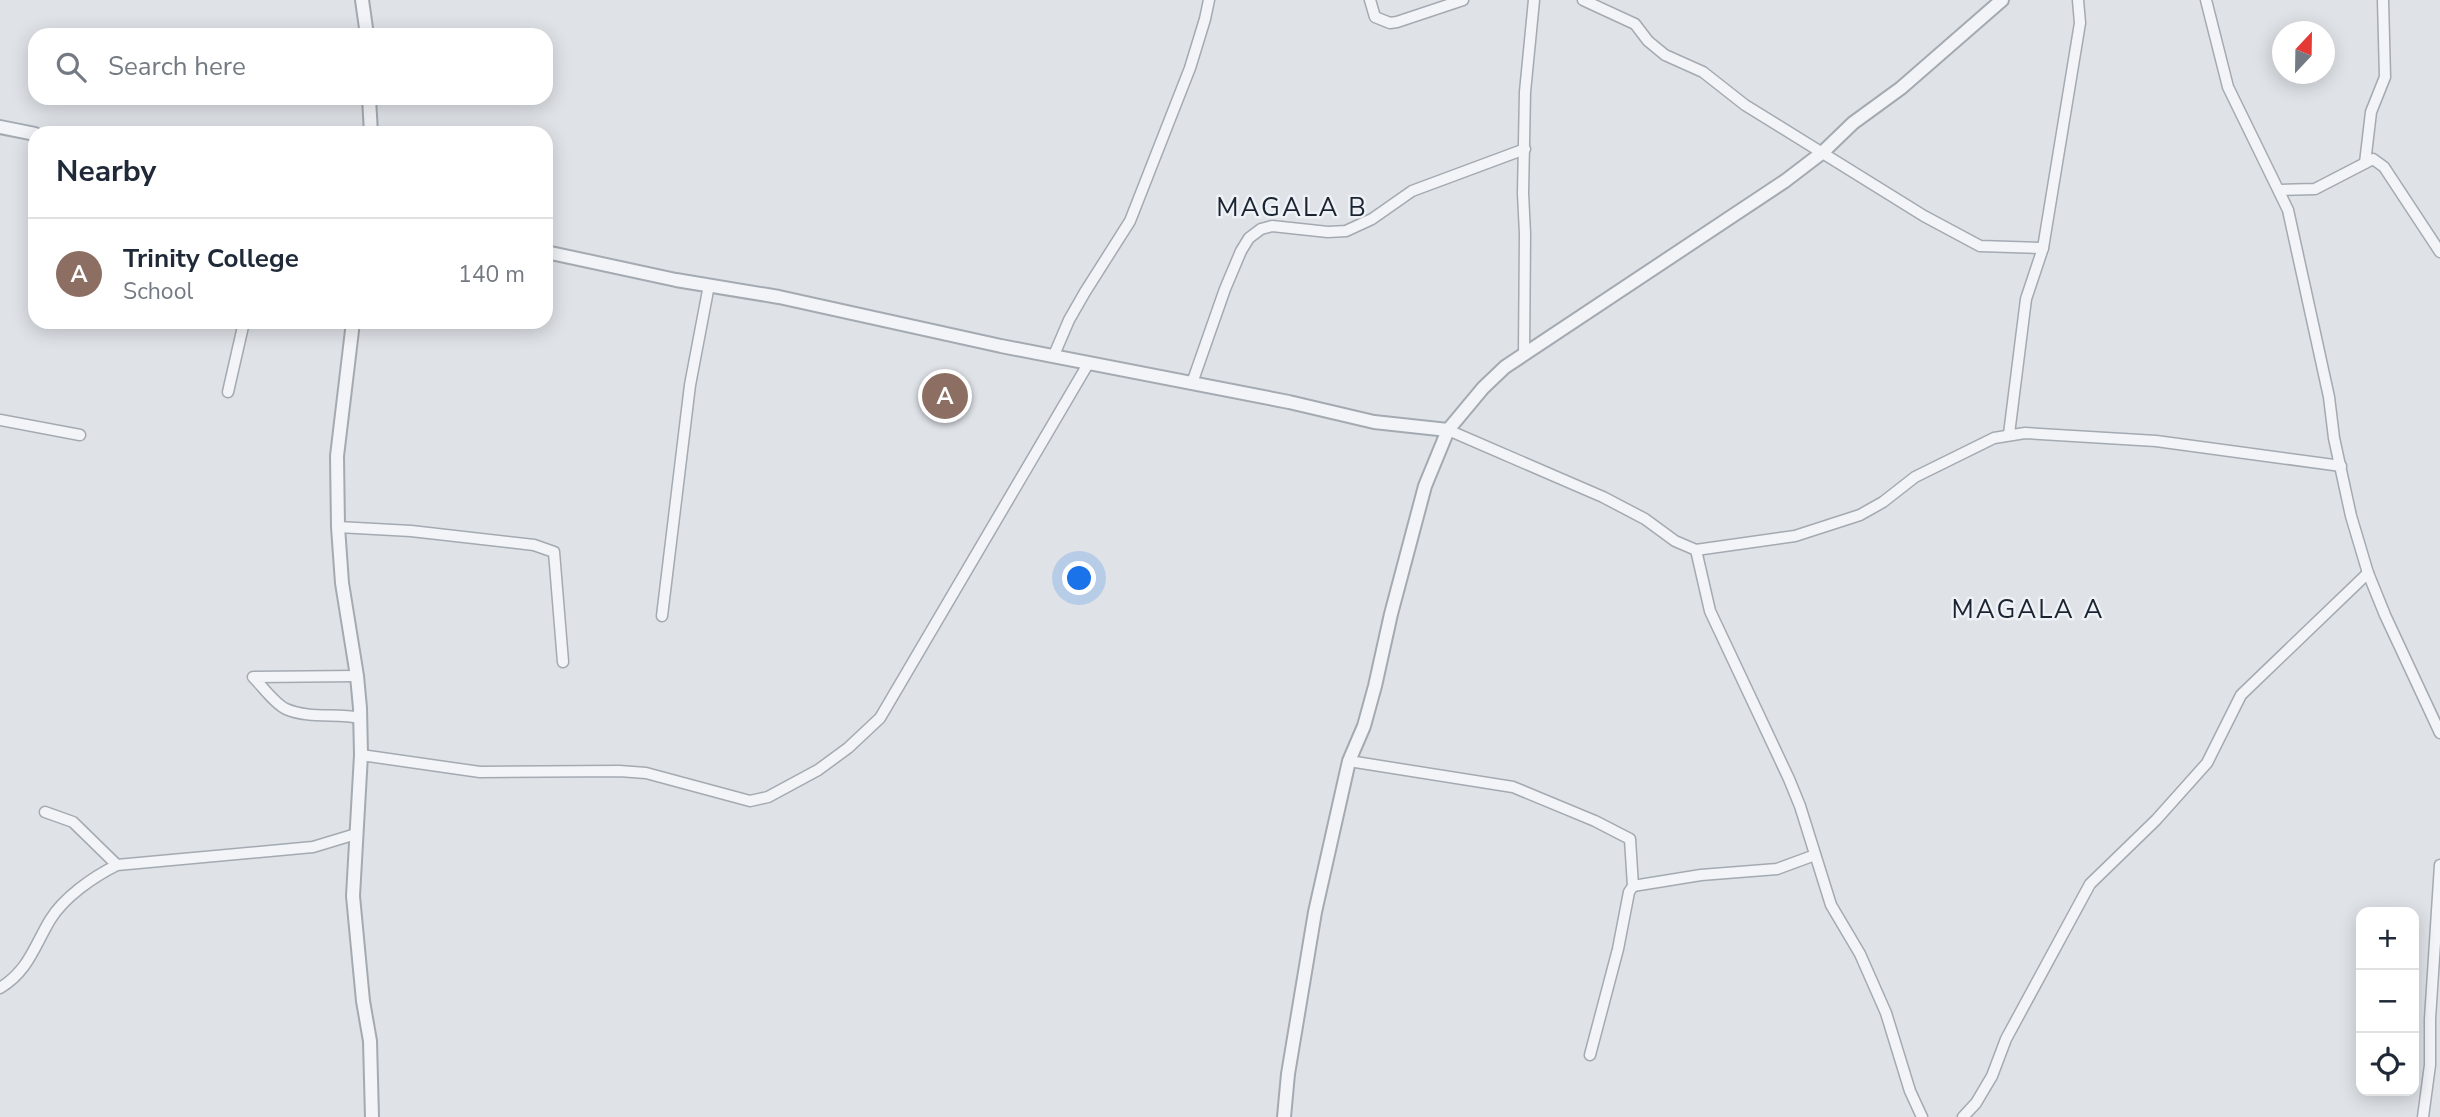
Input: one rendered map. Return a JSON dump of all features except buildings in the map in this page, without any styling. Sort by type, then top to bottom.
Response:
[{"type":"street","points":[[362,0],[366,28]]},
{"type":"street","points":[[1054,355],[1069,320],[1130,221],[1190,68],[1209,0]]},
{"type":"street","points":[[1370,0],[1375,17],[1390,23],[1463,0]]},
{"type":"street","points":[[1524,355],[1525,92],[1534,0]]},
{"type":"street","points":[[1583,0],[1635,24],[1665,55],[1703,72],[1745,105],[1924,216],[1980,246],[2043,248]]},
{"type":"street","points":[[1284,1117],[1288,1074],[1315,912],[1349,761],[1364,726],[1425,486],[1448,430],[1483,388],[1505,367],[1785,181],[1853,123],[1901,88],[2002,0]]},
{"type":"street","points":[[2009,434],[2026,299],[2043,248],[2080,23],[2078,0]]},
{"type":"street","points":[[2206,0],[2228,87],[2288,210],[2329,397],[2334,438],[2351,516],[2368,573],[2440,733]]},
{"type":"street","points":[[2365,163],[2371,112],[2385,77],[2383,0]]},
{"type":"street","points":[[369,105],[371,126]]},
{"type":"street","points":[[0,127],[28,133]]},
{"type":"street","points":[[1192,383],[1225,289],[1241,251],[1255,233],[1272,226],[1328,232],[1346,231],[1372,219],[1412,191],[1525,149]]},
{"type":"street","points":[[2280,190],[2315,189],[2372,159],[2380,162],[2440,252]]},
{"type":"street","points":[[553,253],[779,297],[1001,346],[1374,422],[1448,430],[1603,497],[1645,519],[1675,541],[1696,550],[1795,537],[1847,520],[1883,502],[1915,478],[1994,438],[2009,434],[2156,441],[2341,466]]},
{"type":"street","points":[[662,617],[690,385],[709,285]]},
{"type":"street","points":[[228,392],[242,329]]},
{"type":"street","points":[[352,329],[337,456],[338,527],[342,583],[357,676],[360,718],[361,755],[353,896],[363,1001],[370,1041],[372,1117]]},
{"type":"street","points":[[361,755],[480,772],[646,773],[750,801],[782,791],[848,748],[880,718],[1088,364]]},
{"type":"street","points":[[0,420],[80,435]]},
{"type":"street","points":[[338,527],[411,531],[534,545],[554,552],[563,662]]},
{"type":"street","points":[[1696,550],[1710,611],[1789,779],[1831,905],[1860,954],[1886,1013],[1910,1091],[1922,1117]]},
{"type":"street","points":[[1962,1117],[1976,1103],[1992,1076],[2006,1039],[2090,884],[2148,828],[2207,763],[2241,695],[2368,573]]},
{"type":"street","points":[[357,676],[253,677],[285,709],[316,715],[360,718]]},
{"type":"street","points":[[1349,761],[1513,787],[1595,821],[1630,839],[1633,886],[1629,892],[1618,949],[1590,1055]]},
{"type":"street","points":[[45,812],[73,821],[117,866]]},
{"type":"street","points":[[0,988],[15,978],[26,965],[52,917],[92,878],[117,866],[313,847],[356,834]]},
{"type":"street","points":[[1633,886],[1701,875],[1777,869],[1815,855]]},
{"type":"street","points":[[2423,1117],[2430,1065],[2430,1018],[2440,865]]},
{"type":"place","name":"Trinity College","points":[[945,396]]},
{"type":"district","name":"MAGALA B","points":[[1292,207]]},
{"type":"district","name":"MAGALA A","points":[[2028,609]]}]
